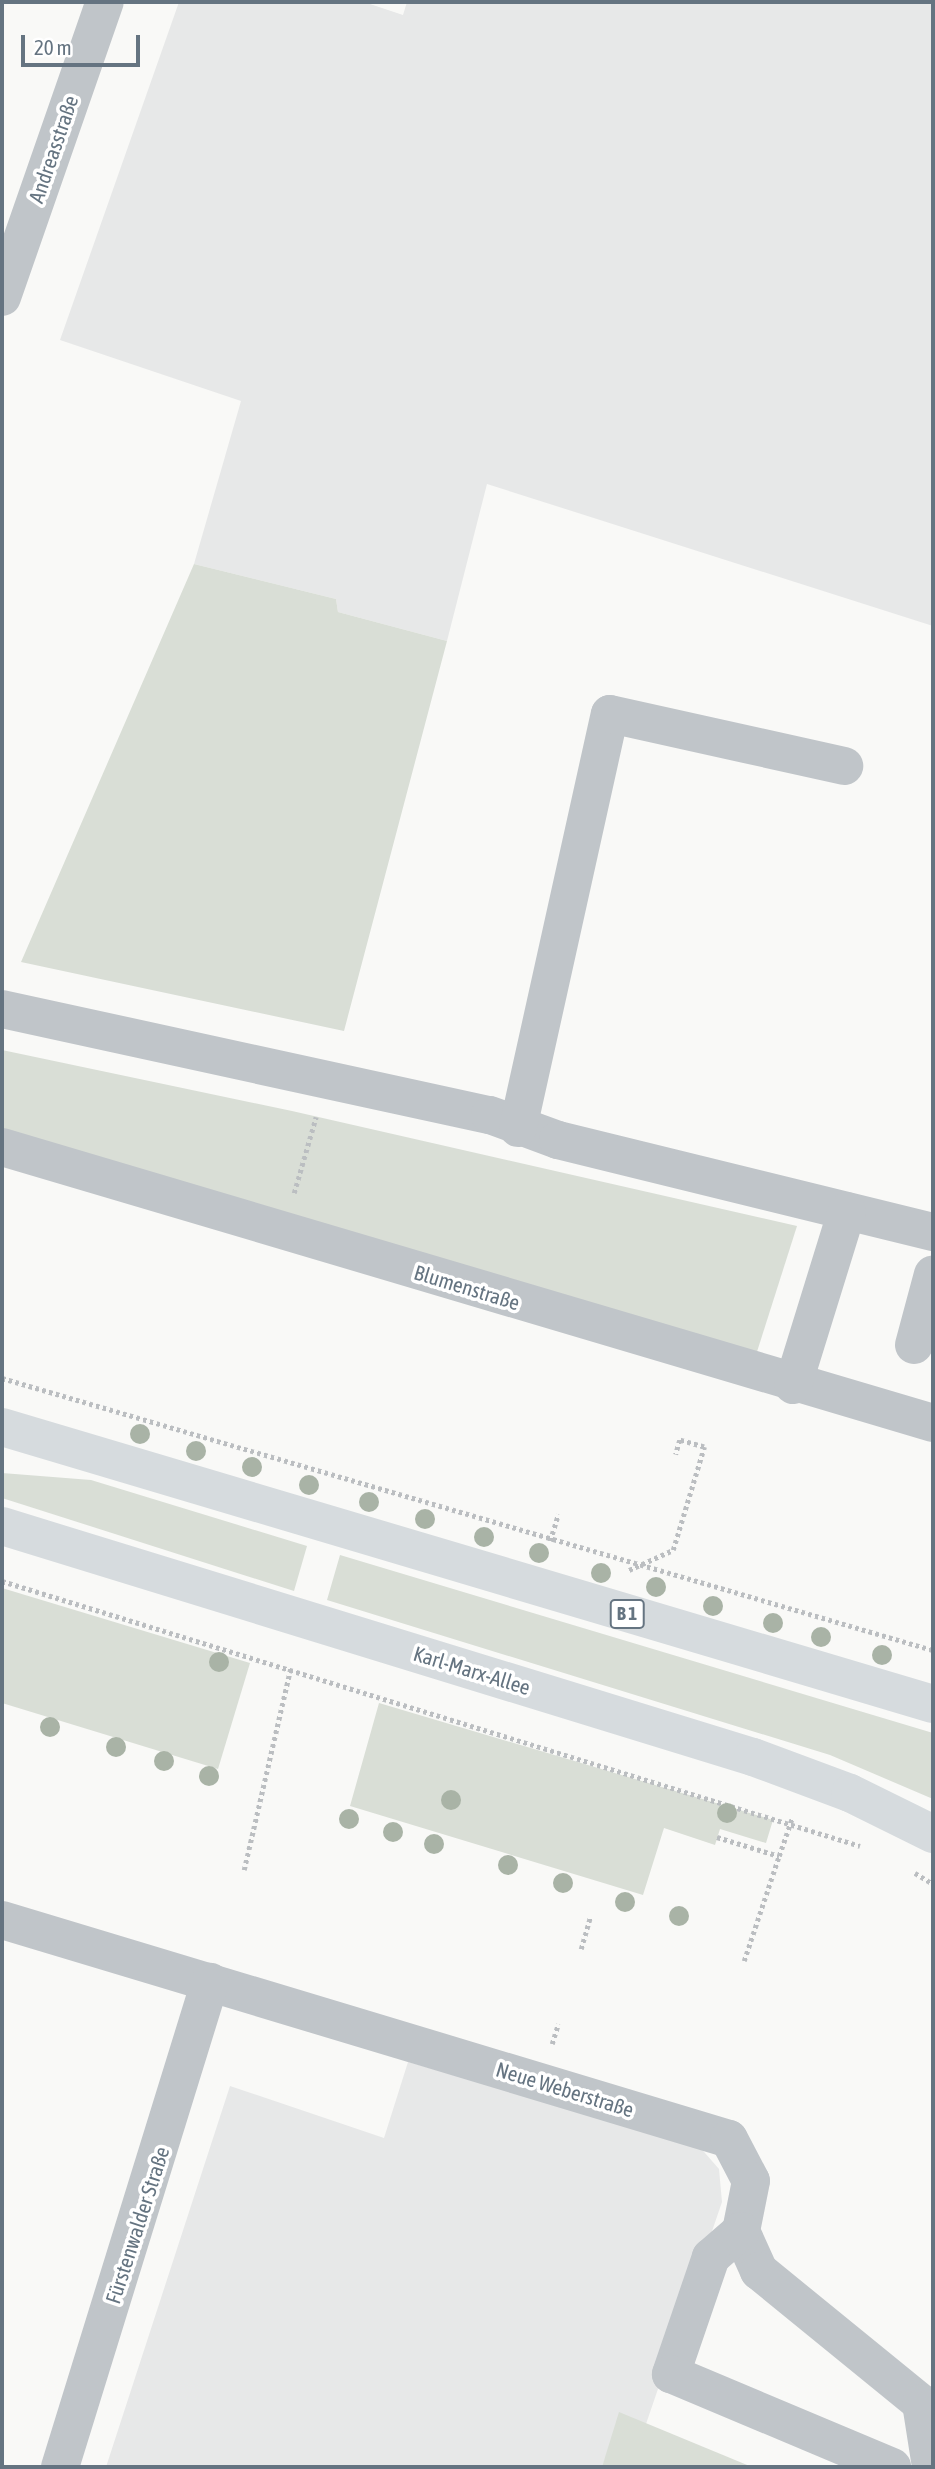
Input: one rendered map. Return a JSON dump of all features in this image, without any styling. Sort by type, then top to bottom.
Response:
[{"type":"main road","name":"B 1","points":[[2,1427],[933,1704]]},
{"type":"main road","name":"Karl-Marx-Allee","points":[[2,1526],[753,1757],[850,1793],[933,1835]]},
{"type":"street","name":"Andreasstraße","points":[[2,297],[105,2]]},
{"type":"street","points":[[518,1128],[610,714],[844,766]]},
{"type":"street","points":[[2,1009],[325,1076],[490,1115],[518,1128],[933,1232]]},
{"type":"street","name":"Blumenstraße","points":[[2,1147],[793,1385],[933,1423]]},
{"type":"street","points":[[793,1385],[847,1211]]},
{"type":"street","points":[[914,1345],[933,1274]]},
{"type":"street","name":"Neue Weberstraße","points":[[2,1920],[729,2139],[751,2181],[741,2231]]},
{"type":"street","name":"Fürstenwalder Straße","points":[[60,2467],[210,1982]]},
{"type":"street","points":[[892,2467],[671,2374],[711,2258],[741,2231],[759,2271],[921,2403],[931,2467]]},
{"type":"path","points":[[2,1378],[550,1544],[933,1650]]},
{"type":"path","points":[[598,1562],[644,1569],[673,1550],[704,1447],[680,1440],[676,1454]]},
{"type":"path","points":[[550,1544],[558,1514]]},
{"type":"path","points":[[2,1581],[792,1821],[871,1850]]},
{"type":"path","points":[[244,1870],[291,1667]]},
{"type":"path","points":[[744,1961],[796,1808]]},
{"type":"path","points":[[718,1837],[779,1856]]},
{"type":"path","points":[[904,1867],[933,1884]]},
{"type":"path","points":[[581,1949],[590,1917]]},
{"type":"shaded area","points":[[179,2],[364,2],[403,15],[407,2],[933,2],[933,626],[487,484],[447,641],[338,612],[336,599],[194,564],[241,401],[60,340]]},
{"type":"shaded area","points":[[194,564],[336,599],[338,612],[447,641],[344,1031],[21,962]]},
{"type":"shaded area","points":[[2,1050],[292,1111],[797,1226],[755,1358],[2,1132]]},
{"type":"shaded area","points":[[2,1473],[91,1480],[307,1546],[294,1591],[2,1498]]},
{"type":"shaded area","points":[[340,1555],[933,1733],[933,1799],[830,1755],[327,1600]]},
{"type":"shaded area","points":[[2,1588],[250,1663],[218,1769],[2,1703]]},
{"type":"shaded area","points":[[379,1703],[773,1820],[766,1843],[720,1829],[715,1845],[664,1828],[643,1895],[350,1806]]},
{"type":"shaded area","points":[[408,2062],[698,2145],[719,2169],[722,2202],[646,2424],[607,2454],[602,2467],[106,2467],[230,2086],[384,2138]]},
{"type":"shaded area","points":[[619,2412],[752,2467],[602,2467]]}]
